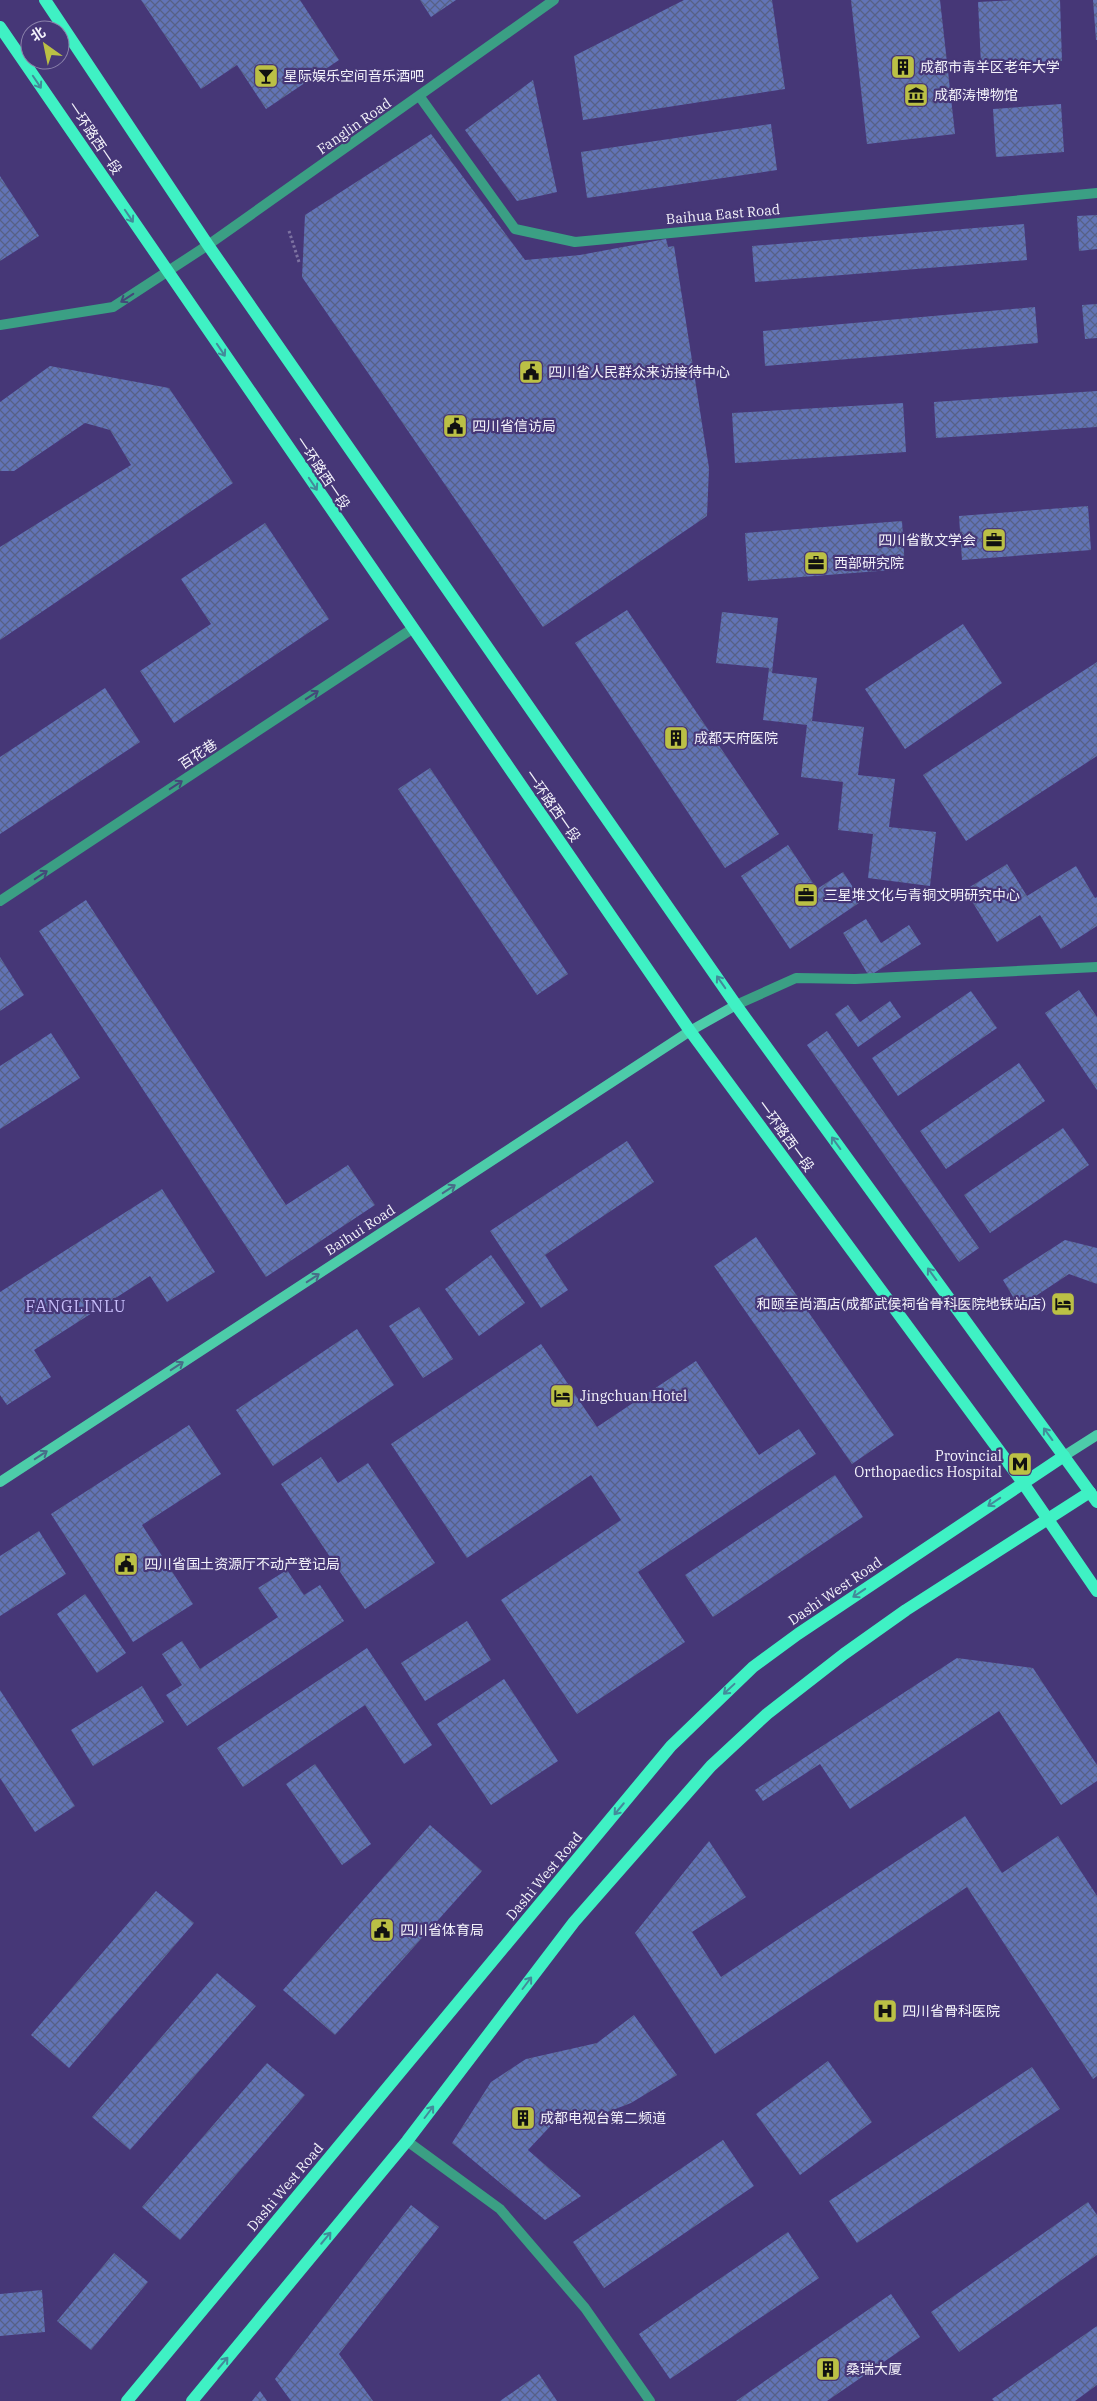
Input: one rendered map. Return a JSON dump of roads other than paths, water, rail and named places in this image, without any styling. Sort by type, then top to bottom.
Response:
[{"type":"main road","points":[[45,0],[208,245],[736,1004],[1064,1456],[1095,1494],[1048,1520],[906,1610],[805,1682],[711,1766],[574,1922],[407,2141],[192,2401]]},
{"type":"main road","name":"一环路西一段","points":[[0,27],[690,1031],[1023,1483],[1097,1591]]},
{"type":"main road","name":"Dashi West Road","points":[[127,2401],[671,1746],[753,1667],[798,1634],[1064,1456]]},
{"type":"street","name":"Fanglin Road","points":[[0,325],[113,307],[208,245],[420,97],[554,0]]},
{"type":"street","name":"Baihua East Road","points":[[420,97],[514,229],[575,242],[1097,193]]},
{"type":"street","name":"百花巷","points":[[0,901],[412,629]]},
{"type":"street","points":[[736,1004],[796,978],[855,979],[1097,967]]},
{"type":"street","name":"Baihui Road","points":[[0,1482],[690,1031],[736,1004]]},
{"type":"street","points":[[1064,1456],[1097,1435]]},
{"type":"street","points":[[407,2141],[500,2209],[586,2308],[650,2401]]},
{"type":"place","name":"成都市青羊区老年大学","points":[[903,67]]},
{"type":"place","name":"星际娱乐空间音乐酒吧","points":[[266,76]]},
{"type":"place","name":"成都涛博物馆","points":[[916,95]]},
{"type":"place","name":"四川省人民群众来访接待中心","points":[[531,372]]},
{"type":"place","name":"四川省信访局","points":[[455,426]]},
{"type":"place","name":"四川省散文学会","points":[[994,540]]},
{"type":"place","name":"西部研究院","points":[[816,563]]},
{"type":"place","name":"成都天府医院","points":[[676,738]]},
{"type":"place","name":"三星堆文化与青铜文明研究中心","points":[[806,895]]},
{"type":"place","name":"和颐至尚酒店(成都武侯祠省骨科医院地铁站店)","points":[[1063,1304]]},
{"type":"place","name":"Jingchuan Hotel","points":[[562,1396]]},
{"type":"place","name":"Provincial Orthopaedics Hospital","points":[[1020,1464]]},
{"type":"place","name":"四川省国土资源厅不动产登记局","points":[[126,1564]]},
{"type":"place","name":"四川省体育局","points":[[382,1930]]},
{"type":"place","name":"四川省骨科医院","points":[[885,2011]]},
{"type":"place","name":"成都电视台第二频道","points":[[523,2118]]},
{"type":"place","name":"桑瑞大厦","points":[[828,2369]]},
{"type":"district","name":"FANGLINLU","points":[[76,1306]]}]
